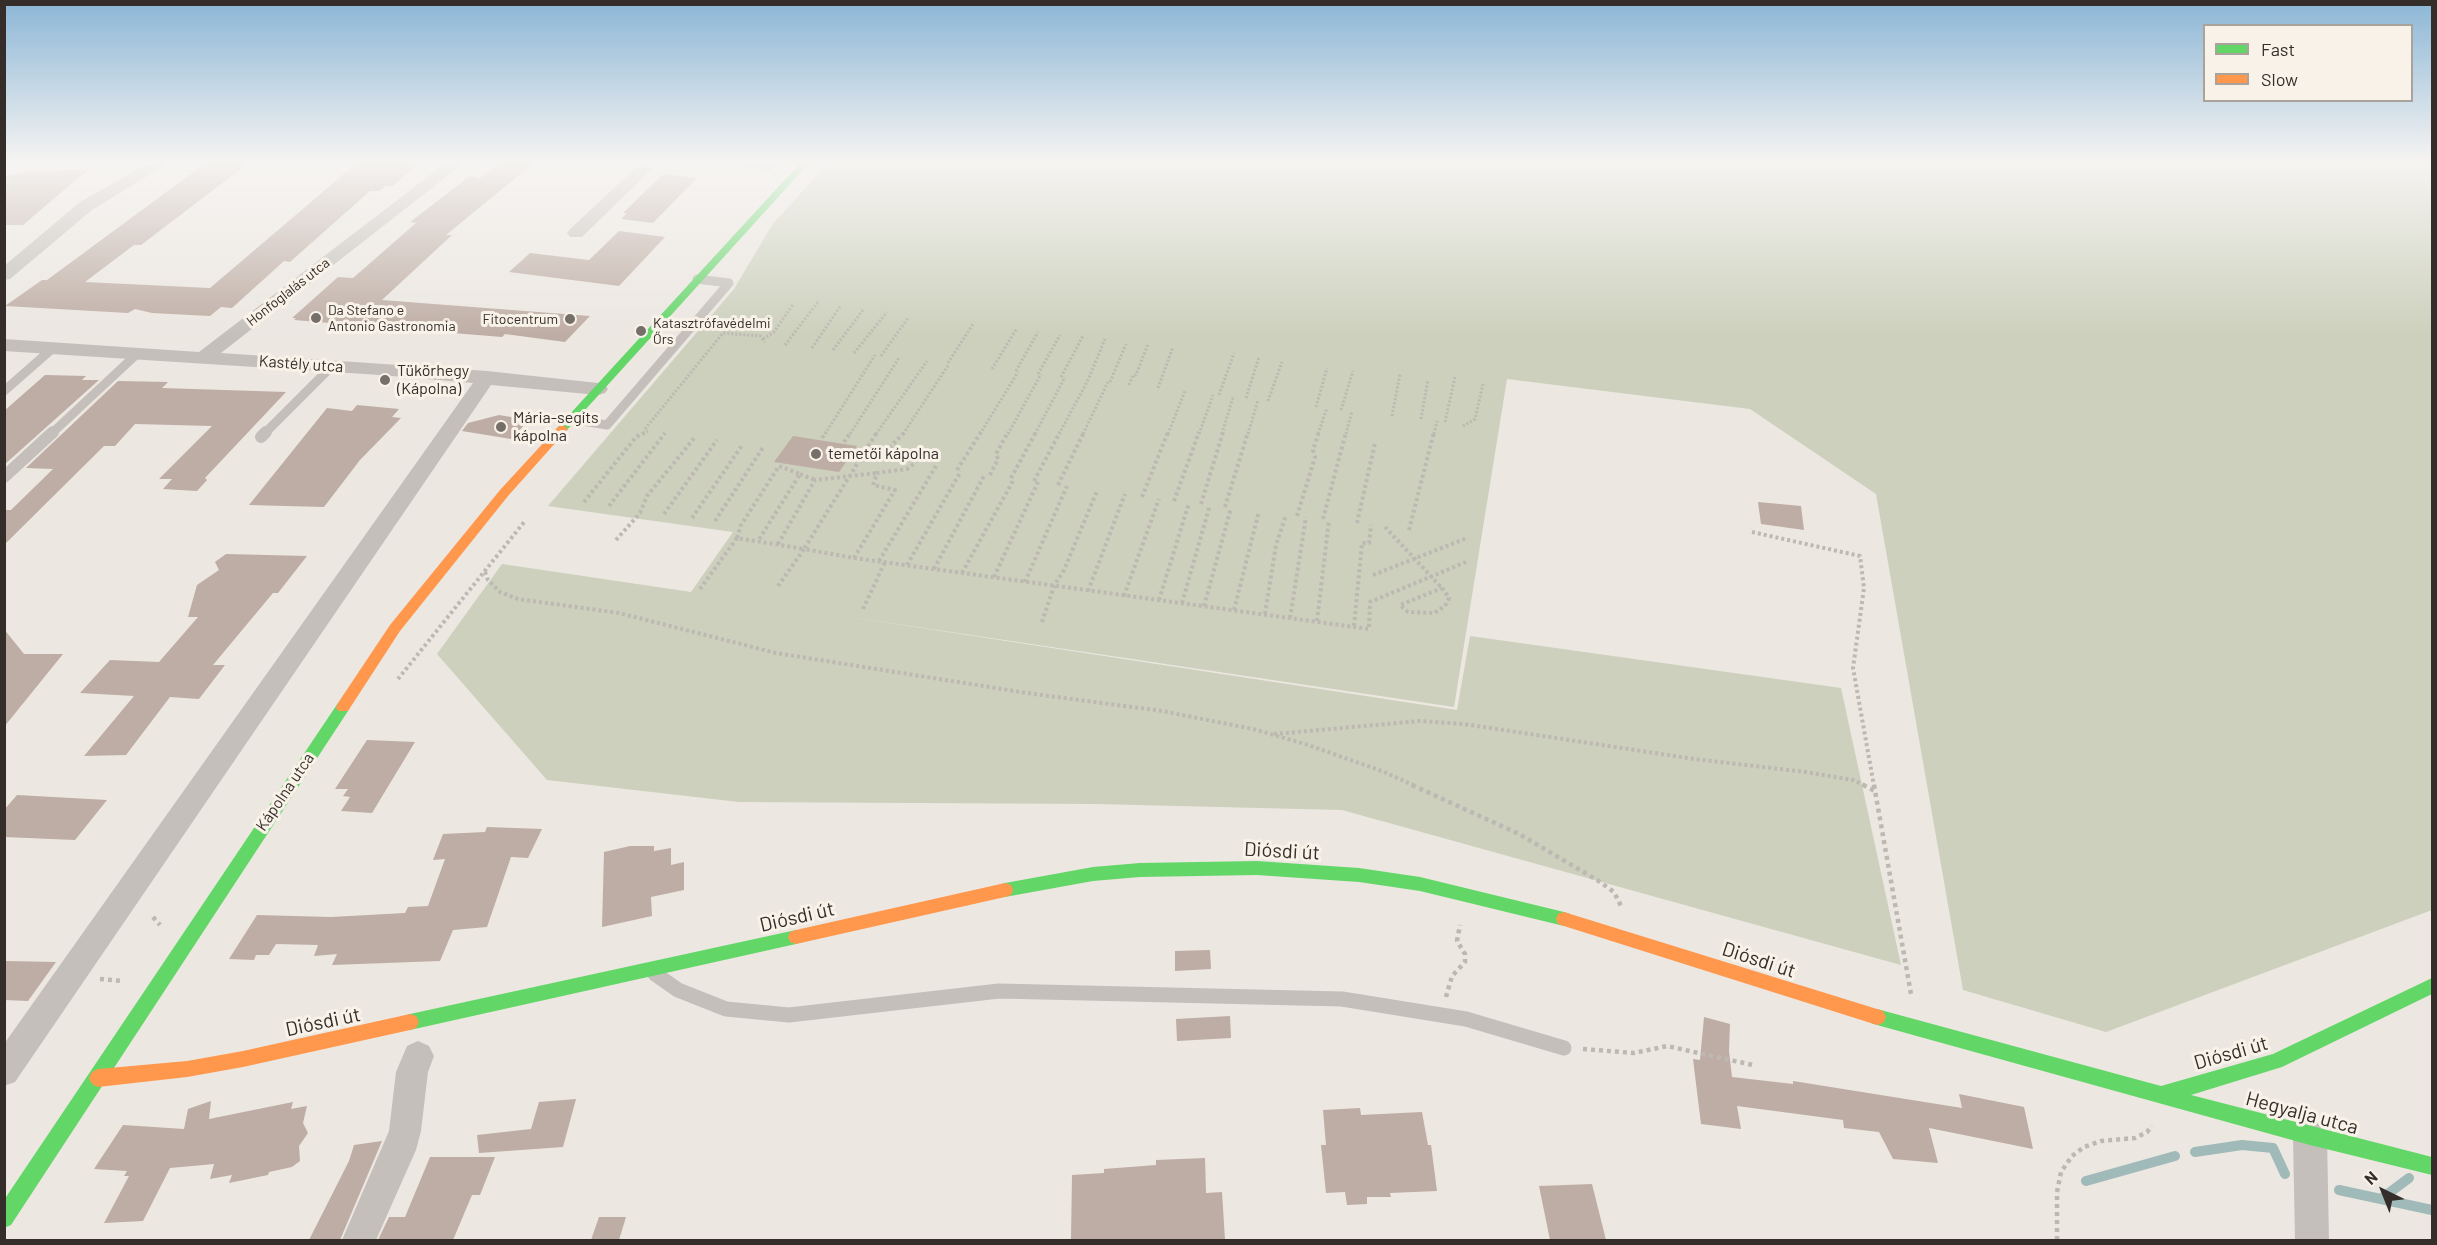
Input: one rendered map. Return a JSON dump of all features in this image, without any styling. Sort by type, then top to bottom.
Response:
[{"type":"street","points":[[4,275],[69,220]]},
{"type":"street","name":"Honfoglalás utca","points":[[204,357],[382,220]]},
{"type":"street","points":[[576,233],[590,220]]},
{"type":"street","name":"Kápolna utca","points":[[4,1218],[395,628],[504,493],[752,220]]},
{"type":"street","name":"Kastély utca","points":[[4,345],[487,377],[598,388]]},
{"type":"street","points":[[4,1071],[487,377]]},
{"type":"street","name":"Diósdi út","points":[[98,1078],[187,1069],[243,1059],[1018,886],[1093,874],[1195,868],[1308,871],[1420,884],[1546,914],[1917,1030],[2161,1095],[2276,1061],[2433,986]]},
{"type":"street","points":[[359,1240],[399,1150],[405,1131],[412,1072],[418,1056]]},
{"type":"street","name":"Hegyalja utca","points":[[2161,1095],[2310,1136],[2433,1166]]},
{"type":"street","points":[[2310,1136],[2312,1240]]},
{"type":"lane","points":[[570,419],[607,425],[729,283],[697,279]]},
{"type":"lane","points":[[4,391],[53,348]]},
{"type":"lane","points":[[4,477],[138,353]]},
{"type":"lane","points":[[261,436],[332,366]]},
{"type":"lane","points":[[649,970],[678,990],[726,1009],[789,1015],[999,991],[1342,999],[1466,1019],[1564,1048]]},
{"type":"path","points":[[785,345],[818,302]]},
{"type":"path","points":[[584,502],[636,437],[647,430],[723,333],[760,336],[764,340],[774,332],[794,303]]},
{"type":"path","points":[[812,348],[842,305]]},
{"type":"path","points":[[833,350],[863,310]]},
{"type":"path","points":[[854,352],[887,312]]},
{"type":"path","points":[[881,356],[908,318]]},
{"type":"path","points":[[885,452],[906,431],[973,324]]},
{"type":"path","points":[[993,369],[1017,328]]},
{"type":"path","points":[[908,565],[1038,332]]},
{"type":"path","points":[[990,475],[998,459],[996,454],[1060,335]]},
{"type":"path","points":[[962,573],[1083,336]]},
{"type":"path","points":[[994,578],[1036,482],[1088,380],[1105,339]]},
{"type":"path","points":[[1058,485],[1126,344]]},
{"type":"path","points":[[1129,385],[1133,375],[1136,375],[1149,344]]},
{"type":"path","points":[[1158,388],[1173,347]]},
{"type":"path","points":[[1219,395],[1234,353]]},
{"type":"path","points":[[822,438],[875,355]]},
{"type":"path","points":[[1245,398],[1259,357]]},
{"type":"path","points":[[844,442],[899,358]]},
{"type":"path","points":[[778,586],[903,393],[927,361]]},
{"type":"path","points":[[1268,401],[1282,362]]},
{"type":"path","points":[[1316,406],[1327,368]]},
{"type":"path","points":[[1341,410],[1353,371]]},
{"type":"path","points":[[1392,416],[1400,374]]},
{"type":"path","points":[[1445,422],[1455,377]]},
{"type":"path","points":[[1421,419],[1428,380]]},
{"type":"path","points":[[1463,426],[1475,418],[1484,384]]},
{"type":"path","points":[[1142,497],[1185,391]]},
{"type":"path","points":[[1174,501],[1213,395]]},
{"type":"path","points":[[1201,504],[1233,397]]},
{"type":"path","points":[[1225,507],[1258,400]]},
{"type":"path","points":[[1298,516],[1315,457],[1313,450],[1327,408]]},
{"type":"path","points":[[1323,519],[1352,411]]},
{"type":"path","points":[[1408,530],[1437,421]]},
{"type":"path","points":[[609,506],[665,433]]},
{"type":"path","points":[[616,540],[640,513],[647,496],[695,437]]},
{"type":"path","points":[[664,514],[717,440]]},
{"type":"path","points":[[1357,523],[1375,443]]},
{"type":"path","points":[[692,518],[743,444]]},
{"type":"path","points":[[715,521],[764,446]]},
{"type":"path","points":[[700,589],[737,538],[741,525],[779,466],[815,480],[907,469],[916,462]]},
{"type":"path","points":[[879,561],[936,466]]},
{"type":"path","points":[[854,558],[895,490],[873,486],[877,473]]},
{"type":"path","points":[[758,541],[800,474]]},
{"type":"path","points":[[934,569],[984,474]]},
{"type":"path","points":[[778,544],[815,480]]},
{"type":"path","points":[[1025,582],[1067,486]]},
{"type":"path","points":[[1042,622],[1054,586],[1064,570],[1097,491]]},
{"type":"path","points":[[1088,591],[1125,494]]},
{"type":"path","points":[[1124,596],[1159,499]]},
{"type":"path","points":[[1159,600],[1189,503]]},
{"type":"path","points":[[1182,603],[1210,505]]},
{"type":"path","points":[[1204,606],[1231,508]]},
{"type":"path","points":[[1234,610],[1259,511]]},
{"type":"path","points":[[1264,614],[1277,550],[1276,545],[1286,515]]},
{"type":"path","points":[[1290,618],[1306,517]]},
{"type":"path","points":[[1317,621],[1329,520]]},
{"type":"path","points":[[393,686],[525,521]]},
{"type":"path","points":[[1354,626],[1362,543],[1369,543],[1371,525]]},
{"type":"path","points":[[1385,527],[1432,576],[1442,588],[1449,598],[1445,606],[1434,613],[1414,613],[1400,605],[1442,588]]},
{"type":"path","points":[[1752,532],[1860,556],[1864,588],[1853,668],[1917,1030]]},
{"type":"path","points":[[737,538],[854,558],[1369,629],[1370,603],[1466,562]]},
{"type":"path","points":[[1373,575],[1467,538]]},
{"type":"path","points":[[863,609],[885,562]]},
{"type":"path","points":[[485,572],[488,580],[500,592],[518,599],[619,613],[776,653],[1027,693],[1162,711],[1270,734],[1382,771],[1519,834],[1614,892],[1620,904],[1622,919],[1619,936]]},
{"type":"path","points":[[1270,734],[1420,721],[1464,724],[1694,759],[1806,772],[1853,780],[1875,791]]},
{"type":"path","points":[[1441,1015],[1452,976],[1465,962],[1465,954],[1457,941],[1460,925]]},
{"type":"path","points":[[1564,1048],[1634,1053],[1667,1046],[1753,1065]]},
{"type":"path","points":[[2057,1240],[2057,1192],[2061,1172],[2072,1156],[2084,1147],[2101,1141],[2135,1138],[2147,1132],[2159,1118],[2161,1095]]},
{"type":"green space","points":[[776,220],[2432,220],[2432,910],[2106,1032],[1963,990],[1876,494],[1750,409],[1507,379],[1454,707],[830,614],[1457,710],[1470,636],[1841,688],[1901,965],[1342,810],[1096,804],[739,802],[547,780],[437,654],[502,564],[691,592],[733,532],[548,506],[734,289]]},
{"type":"building","points":[[4,220],[29,220],[23,225],[4,225]]},
{"type":"building","points":[[128,220],[174,220],[141,245],[134,245],[85,282],[210,288],[290,220],[337,220],[290,262],[284,261],[232,308],[221,307],[210,316],[152,313],[135,309],[128,313],[5,306],[42,280],[47,280]]},
{"type":"building","points":[[412,220],[464,220],[446,235],[452,235],[382,300],[590,316],[565,342],[505,334],[502,337],[294,320],[296,318],[292,318],[338,277],[353,278],[416,223],[410,222]]},
{"type":"building","points":[[630,220],[656,220],[653,223]]},
{"type":"building","points":[[619,231],[665,237],[619,286],[509,272],[530,253],[589,260]]},
{"type":"building","points":[[45,375],[86,376],[82,380],[99,380],[4,465],[4,411]]},
{"type":"building","points":[[118,381],[168,382],[162,388],[286,392],[205,478],[207,480],[197,491],[163,489],[172,479],[159,479],[212,426],[135,424],[115,446],[104,446],[4,545],[4,510],[11,510],[53,469],[26,468]]},
{"type":"building","points":[[357,405],[399,409],[392,417],[401,418],[360,460],[324,507],[249,505],[327,408],[352,411]]},
{"type":"building","name":"Mária-segíts kápolna","points":[[499,415],[529,420],[511,439],[462,431],[468,423]]},
{"type":"building","name":"temetői kápolna","points":[[793,436],[857,446],[839,472],[774,462]]},
{"type":"building","points":[[1758,502],[1801,506],[1804,530],[1761,524]]},
{"type":"building","points":[[226,554],[307,556],[278,593],[273,593],[213,665],[225,665],[199,699],[170,697],[126,755],[84,756],[134,696],[80,693],[110,660],[159,662],[198,617],[188,617],[197,585],[219,570],[215,562]]},
{"type":"building","points":[[4,629],[24,654],[63,654],[4,727]]},
{"type":"building","points":[[367,740],[415,742],[372,813],[341,811],[350,797],[343,796],[348,789],[335,789]]},
{"type":"building","points":[[17,795],[107,800],[75,840],[4,837],[4,810]]},
{"type":"building","points":[[487,827],[542,829],[528,858],[511,857],[487,927],[453,930],[440,961],[332,965],[337,954],[314,956],[318,945],[276,944],[269,955],[256,955],[254,960],[229,959],[257,915],[331,917],[405,913],[408,907],[428,906],[445,859],[433,860],[443,834],[485,832]]},
{"type":"building","points":[[630,846],[654,846],[654,851],[671,848],[671,865],[684,862],[684,890],[651,897],[652,916],[602,927],[604,852]]},
{"type":"building","points":[[1210,950],[1211,969],[1175,971],[1175,951]]},
{"type":"building","points":[[4,961],[56,962],[28,1001],[4,1000]]},
{"type":"building","points":[[1230,1016],[1231,1038],[1177,1041],[1176,1019]]},
{"type":"building","points":[[1704,1017],[1730,1024],[1729,1051],[1732,1077],[1793,1084],[1793,1081],[1962,1108],[1959,1094],[2024,1107],[2033,1149],[1929,1128],[1938,1163],[1893,1159],[1879,1132],[1844,1128],[1843,1120],[1737,1106],[1741,1129],[1701,1124],[1693,1059],[1700,1060]]},
{"type":"building","points":[[576,1099],[563,1147],[479,1153],[477,1135],[531,1129],[539,1102]]},
{"type":"building","points":[[211,1101],[209,1119],[293,1102],[291,1109],[307,1106],[303,1123],[308,1133],[299,1146],[300,1161],[292,1167],[269,1172],[268,1175],[229,1183],[232,1175],[210,1179],[214,1164],[170,1168],[143,1221],[104,1223],[129,1176],[124,1176],[127,1171],[94,1169],[123,1125],[184,1129],[188,1109]]},
{"type":"building","points":[[1360,1108],[1361,1115],[1422,1112],[1428,1145],[1431,1145],[1437,1191],[1390,1193],[1391,1197],[1367,1197],[1367,1204],[1347,1205],[1345,1192],[1326,1193],[1321,1145],[1326,1145],[1323,1110]]},
{"type":"building","points":[[382,1141],[340,1240],[309,1240],[349,1161],[354,1145]]},
{"type":"building","points":[[430,1157],[495,1157],[480,1195],[472,1195],[453,1240],[378,1240],[389,1217],[405,1217]]},
{"type":"building","points":[[1205,1158],[1206,1193],[1222,1192],[1225,1240],[1071,1240],[1072,1175],[1104,1173],[1104,1169],[1156,1165],[1156,1160]]},
{"type":"building","points":[[1592,1184],[1606,1240],[1550,1240],[1539,1186]]},
{"type":"building","points":[[599,1217],[626,1217],[619,1240],[591,1240]]},
{"type":"waterway","points":[[2195,1152],[2242,1145],[2273,1148],[2285,1174]]},
{"type":"waterway","points":[[2086,1181],[2175,1156]]},
{"type":"waterway","points":[[2381,1199],[2409,1178]]},
{"type":"waterway","points":[[2339,1190],[2432,1210]]},
{"type":"traffic: fast","points":[[562,429],[753,220]]},
{"type":"traffic: fast","points":[[4,1218],[343,707]]},
{"type":"traffic: fast","points":[[1005,890],[1093,874],[1140,870],[1257,868],[1359,875],[1420,884],[1564,919]]},
{"type":"traffic: fast","points":[[410,1022],[796,937]]},
{"type":"traffic: fast","points":[[2161,1095],[2276,1061],[2432,986]]},
{"type":"traffic: fast","points":[[1877,1017],[2310,1136],[2432,1166]]},
{"type":"traffic: slow","points":[[343,707],[395,628],[504,493],[562,429]]},
{"type":"traffic: slow","points":[[796,937],[1005,890]]},
{"type":"traffic: slow","points":[[1564,919],[1877,1017]]},
{"type":"traffic: slow","points":[[98,1078],[187,1069],[243,1059],[410,1022]]},
{"type":"place","name":"Da Stefano e Antonio Gastronomia","points":[[316,318]]},
{"type":"place","name":"Fitocentrum","points":[[570,319]]},
{"type":"place","name":"Katasztrófavédelmi Őrs","points":[[641,331]]},
{"type":"place","name":"Tükörhegy (Kápolna)","points":[[385,380]]},
{"type":"place","name":"Mária-segíts kápolna","points":[[501,427]]},
{"type":"place","name":"temetői kápolna","points":[[816,454]]}]
